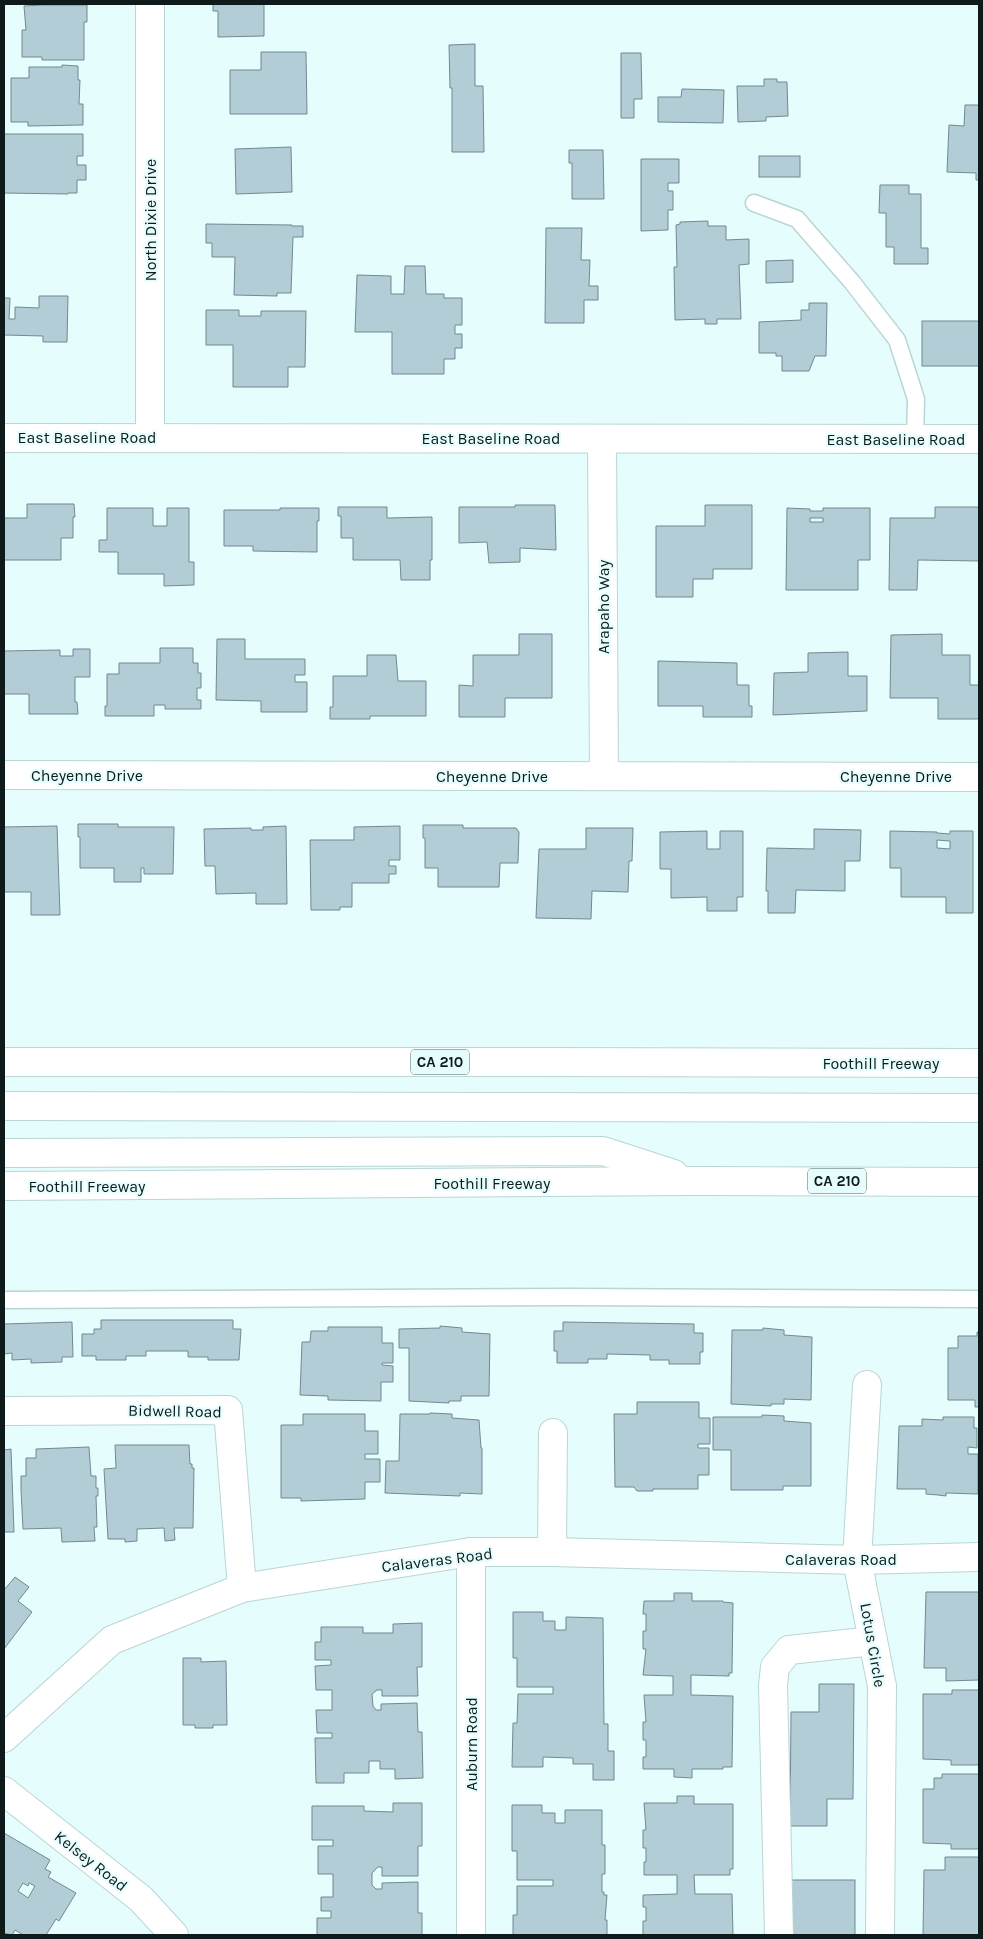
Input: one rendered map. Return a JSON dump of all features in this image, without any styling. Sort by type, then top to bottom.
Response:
[{"type":"main road","name":"North Dixie Drive","points":[[150,4],[150,437]]},
{"type":"main road","name":"East Baseline Road","points":[[4,438],[979,439]]},
{"type":"main road","name":"Arapaho Way","points":[[602,439],[604,776]]},
{"type":"main road","name":"Cheyenne Drive","points":[[4,775],[979,777]]},
{"type":"main road","name":"Foothill Freeway","points":[[4,1062],[979,1064]]},
{"type":"main road","points":[[4,1106],[979,1108]]},
{"type":"main road","points":[[4,1154],[603,1151],[694,1181]]},
{"type":"main road","name":"Foothill Freeway","points":[[4,1186],[694,1181],[979,1182]]},
{"type":"main road","name":"Lotus Circle","points":[[868,1386],[857,1560],[882,1686],[880,1935]]},
{"type":"main road","name":"Bidwell Road","points":[[4,1411],[228,1410],[242,1588]]},
{"type":"main road","points":[[552,1552],[553,1433]]},
{"type":"main road","name":"Calaveras Road","points":[[4,1738],[112,1640],[242,1588],[471,1552],[552,1552],[857,1560],[979,1557]]},
{"type":"main road","name":"Auburn Road","points":[[471,1552],[471,1935]]},
{"type":"main road","points":[[779,1935],[772,1685],[775,1667],[789,1650],[873,1641]]},
{"type":"main road","name":"Kelsey Road","points":[[4,1791],[141,1899],[174,1935]]},
{"type":"lane","points":[[754,203],[798,219],[852,282],[897,340],[916,399],[915,439]]},
{"type":"lane","points":[[4,1300],[562,1297],[979,1299]]},
{"type":"building","points":[[213,4],[264,4],[264,36],[218,37],[218,11],[213,11]]},
{"type":"building","points":[[87,5],[87,22],[84,22],[84,60],[42,60],[42,57],[22,57],[22,30],[26,30],[24,6]]},
{"type":"building","points":[[475,44],[475,86],[483,86],[484,152],[452,152],[452,88],[450,88],[449,45]]},
{"type":"building","points":[[261,52],[306,52],[307,114],[230,114],[230,70],[261,70]]},
{"type":"building","points":[[621,53],[641,53],[642,99],[634,99],[634,118],[621,118]]},
{"type":"building","points":[[62,65],[78,66],[78,80],[80,80],[79,104],[83,104],[83,125],[28,126],[28,122],[11,122],[11,78],[29,78],[29,67],[62,67]]},
{"type":"building","points":[[764,79],[777,79],[777,82],[787,82],[788,116],[766,117],[766,121],[738,122],[737,86],[764,86]]},
{"type":"building","points":[[682,89],[724,90],[723,123],[658,122],[658,97],[681,97]]},
{"type":"building","points":[[965,105],[979,105],[979,180],[976,180],[976,173],[947,172],[949,125],[964,126]]},
{"type":"building","points":[[4,134],[83,134],[83,156],[77,156],[77,165],[86,165],[86,180],[77,180],[77,193],[4,193]]},
{"type":"building","points":[[291,147],[292,192],[236,194],[235,149]]},
{"type":"building","points":[[569,150],[603,150],[604,199],[572,199],[572,163],[569,163]]},
{"type":"building","points":[[759,156],[800,156],[800,177],[759,177]]},
{"type":"building","points":[[641,159],[679,159],[679,183],[668,183],[668,191],[673,191],[673,210],[668,210],[668,230],[641,231]]},
{"type":"building","points":[[880,185],[909,185],[909,194],[921,194],[921,248],[928,248],[928,264],[894,264],[894,247],[886,247],[886,213],[879,213]]},
{"type":"building","points":[[708,221],[708,226],[726,226],[726,240],[749,239],[749,264],[739,265],[741,319],[717,319],[717,324],[705,324],[705,319],[675,320],[674,267],[677,267],[676,225],[680,224],[680,222]]},
{"type":"building","points":[[206,224],[303,226],[303,237],[293,237],[291,293],[277,293],[277,296],[234,295],[235,257],[212,257],[212,243],[206,243]]},
{"type":"building","points":[[546,228],[582,228],[581,260],[590,260],[589,286],[598,286],[598,300],[584,300],[584,323],[545,323]]},
{"type":"building","points":[[793,260],[793,282],[766,283],[766,261]]},
{"type":"building","points":[[405,266],[425,266],[426,294],[444,294],[444,298],[462,298],[462,325],[455,325],[455,334],[462,334],[462,348],[455,348],[455,359],[444,359],[444,374],[392,374],[392,332],[355,332],[357,275],[391,276],[391,294],[404,294]]},
{"type":"building","points":[[39,296],[68,296],[67,342],[43,342],[43,336],[4,335],[4,298],[10,298],[9,319],[15,319],[15,307],[39,308]]},
{"type":"building","points":[[809,303],[827,303],[826,356],[815,356],[809,371],[782,371],[782,356],[776,356],[776,353],[759,353],[759,322],[801,320],[801,310],[809,310]]},
{"type":"building","points":[[206,310],[239,310],[239,316],[261,316],[261,311],[306,311],[305,367],[288,367],[288,387],[233,387],[233,345],[206,345]]},
{"type":"building","points":[[922,321],[979,321],[979,366],[922,366]]},
{"type":"building","points":[[27,504],[74,504],[73,538],[61,538],[61,560],[4,560],[4,518],[27,518]]},
{"type":"building","points":[[515,505],[555,505],[556,550],[520,548],[520,562],[489,563],[487,542],[459,543],[459,507],[515,507]]},
{"type":"building","points":[[705,505],[752,505],[752,569],[713,569],[713,579],[693,579],[693,597],[656,597],[656,526],[705,526]]},
{"type":"building","points":[[338,507],[387,507],[387,518],[432,517],[430,580],[401,580],[400,560],[353,560],[353,538],[341,538],[341,516],[338,516]]},
{"type":"building","points":[[935,507],[979,507],[979,561],[918,560],[917,590],[889,590],[890,518],[935,518]]},
{"type":"building","points":[[107,508],[153,508],[153,526],[167,526],[167,508],[189,508],[189,562],[194,562],[194,585],[164,586],[164,574],[118,574],[118,552],[99,552],[99,540],[107,540]]},
{"type":"building","points":[[280,508],[319,508],[317,552],[253,551],[253,546],[224,546],[224,510],[280,510]]},
{"type":"building","points":[[787,508],[823,511],[823,508],[870,508],[870,560],[858,560],[858,590],[786,590]],"holes":[[[810,518],[823,518],[823,522],[810,522]]]},
{"type":"building","points":[[519,634],[552,634],[552,698],[505,698],[505,717],[459,717],[459,685],[473,686],[473,655],[519,655]]},
{"type":"building","points":[[942,634],[942,655],[970,655],[970,685],[979,685],[979,719],[938,719],[938,698],[890,698],[891,635]]},
{"type":"building","points":[[217,639],[245,639],[245,659],[305,659],[305,675],[295,675],[295,682],[307,682],[307,712],[261,712],[261,701],[216,700]]},
{"type":"building","points":[[160,648],[193,648],[193,663],[198,663],[198,673],[201,673],[201,688],[197,688],[197,700],[201,700],[201,709],[165,709],[165,705],[154,705],[154,716],[105,716],[105,706],[107,706],[107,674],[119,674],[119,663],[160,663]]},
{"type":"building","points":[[73,649],[90,649],[90,677],[75,677],[75,702],[77,702],[78,714],[29,714],[29,694],[4,694],[4,651],[60,650],[60,656],[73,656]]},
{"type":"building","points":[[848,652],[848,676],[867,676],[867,711],[773,715],[774,673],[808,672],[808,653]]},
{"type":"building","points":[[367,655],[396,655],[398,681],[426,681],[426,716],[370,716],[370,719],[330,719],[330,707],[333,707],[333,676],[367,676]]},
{"type":"building","points":[[658,661],[737,663],[737,685],[749,685],[749,706],[752,706],[752,717],[703,717],[703,706],[658,706]]},
{"type":"building","points":[[78,824],[118,824],[118,827],[174,827],[173,874],[144,874],[144,868],[141,868],[141,882],[114,882],[114,868],[80,868]]},
{"type":"building","points":[[423,825],[463,825],[463,828],[516,828],[519,832],[518,863],[500,863],[499,887],[438,887],[438,868],[425,868]]},
{"type":"building","points":[[57,826],[60,915],[31,915],[31,892],[4,892],[4,827]]},
{"type":"building","points":[[286,826],[287,904],[256,904],[256,893],[216,894],[215,866],[205,866],[204,829],[251,828],[251,830],[263,830],[263,827]]},
{"type":"building","points":[[400,826],[400,860],[389,860],[389,866],[396,866],[396,874],[389,874],[389,883],[352,883],[352,907],[340,907],[340,910],[311,910],[310,840],[354,840],[354,827]]},
{"type":"building","points":[[586,828],[633,828],[632,861],[629,861],[628,892],[592,891],[591,919],[536,918],[539,849],[586,849]]},
{"type":"building","points":[[814,829],[861,830],[860,861],[845,861],[845,891],[796,890],[795,913],[768,913],[768,891],[766,891],[767,848],[814,849]]},
{"type":"building","points":[[707,831],[707,849],[720,849],[720,831],[743,831],[743,897],[737,897],[737,911],[707,911],[707,897],[671,898],[671,869],[660,869],[660,832]]},
{"type":"building","points":[[890,831],[950,834],[950,831],[973,831],[973,913],[946,913],[946,897],[901,897],[901,868],[890,868]],"holes":[[[937,840],[950,841],[950,849],[937,848]]]},
{"type":"building","points":[[101,1320],[233,1320],[233,1329],[241,1329],[239,1360],[208,1360],[208,1357],[188,1357],[188,1351],[146,1351],[146,1356],[126,1356],[126,1360],[96,1360],[96,1356],[82,1356],[82,1334],[94,1334],[94,1329],[101,1329]]},
{"type":"building","points":[[72,1322],[73,1357],[62,1357],[62,1362],[31,1363],[31,1359],[12,1360],[12,1353],[4,1354],[4,1324]]},
{"type":"building","points":[[563,1322],[694,1324],[694,1333],[703,1333],[703,1352],[700,1352],[700,1364],[669,1364],[669,1360],[650,1360],[650,1355],[607,1354],[607,1359],[588,1359],[588,1363],[557,1363],[557,1351],[554,1351],[554,1331],[563,1331]]},
{"type":"building","points":[[440,1326],[462,1328],[462,1332],[490,1334],[489,1396],[461,1396],[461,1401],[449,1401],[449,1403],[409,1401],[409,1348],[399,1348],[399,1329],[440,1328]]},
{"type":"building","points":[[328,1327],[382,1327],[382,1343],[393,1343],[393,1363],[382,1363],[382,1365],[393,1366],[393,1382],[381,1382],[381,1401],[328,1400],[328,1396],[300,1395],[302,1342],[310,1342],[311,1331],[328,1331]]},
{"type":"building","points":[[763,1328],[784,1330],[784,1335],[812,1337],[811,1400],[784,1399],[784,1404],[771,1404],[771,1406],[731,1404],[732,1330],[763,1330]]},
{"type":"building","points":[[977,1332],[979,1332],[979,1407],[975,1407],[975,1400],[948,1400],[948,1348],[958,1348],[958,1336],[977,1336]]},
{"type":"building","points":[[637,1402],[699,1402],[699,1418],[710,1418],[710,1444],[698,1444],[698,1448],[709,1448],[709,1475],[698,1475],[698,1489],[637,1491],[634,1487],[615,1487],[614,1414],[637,1414]]},
{"type":"building","points":[[303,1414],[365,1414],[365,1431],[378,1431],[378,1454],[365,1454],[365,1459],[380,1459],[380,1482],[365,1482],[365,1499],[301,1501],[301,1498],[281,1498],[281,1425],[303,1425]]},
{"type":"building","points":[[400,1414],[452,1414],[452,1418],[479,1420],[482,1448],[482,1494],[460,1493],[460,1496],[385,1493],[386,1461],[399,1461]]},
{"type":"building","points":[[762,1415],[784,1416],[784,1421],[811,1423],[811,1486],[783,1486],[783,1490],[731,1490],[731,1450],[713,1450],[713,1417],[762,1417]]},
{"type":"building","points":[[943,1417],[974,1417],[974,1428],[977,1428],[977,1448],[968,1447],[968,1454],[978,1454],[978,1494],[946,1493],[946,1496],[926,1494],[926,1489],[897,1489],[899,1426],[922,1426],[922,1419],[943,1420]]},
{"type":"building","points":[[115,1445],[189,1445],[190,1464],[194,1468],[193,1528],[174,1528],[175,1540],[165,1541],[164,1528],[137,1529],[137,1541],[125,1542],[125,1539],[108,1539],[104,1469],[116,1468]]},
{"type":"building","points":[[89,1447],[91,1476],[96,1476],[96,1488],[98,1488],[98,1496],[96,1496],[97,1527],[94,1527],[95,1541],[62,1542],[61,1528],[23,1529],[21,1476],[26,1476],[26,1458],[36,1458],[36,1449]]},
{"type":"building","points":[[11,1449],[14,1532],[4,1532],[4,1450]]},
{"type":"building","points":[[15,1577],[29,1587],[18,1601],[32,1612],[4,1649],[4,1590]]},
{"type":"building","points":[[926,1592],[979,1592],[979,1680],[946,1681],[946,1668],[924,1668]]},
{"type":"building","points":[[674,1593],[692,1593],[692,1601],[723,1601],[733,1603],[732,1673],[729,1673],[729,1676],[691,1675],[691,1695],[733,1696],[732,1767],[723,1767],[723,1769],[692,1769],[692,1778],[674,1777],[674,1769],[643,1769],[643,1757],[646,1757],[646,1740],[643,1740],[643,1722],[646,1722],[644,1695],[673,1695],[673,1676],[643,1675],[646,1649],[643,1649],[643,1631],[646,1631],[646,1614],[643,1614],[644,1601],[674,1601]]},
{"type":"building","points":[[513,1612],[543,1612],[543,1621],[555,1621],[555,1630],[566,1630],[566,1617],[603,1618],[604,1724],[608,1724],[608,1751],[614,1751],[614,1780],[593,1780],[593,1764],[573,1764],[573,1758],[543,1757],[543,1767],[512,1767],[513,1723],[517,1723],[518,1694],[553,1694],[553,1687],[517,1687],[517,1658],[513,1658]]},
{"type":"building","points":[[422,1623],[422,1667],[417,1667],[418,1696],[382,1696],[382,1690],[377,1690],[372,1694],[373,1706],[376,1710],[381,1710],[381,1704],[417,1703],[418,1732],[422,1732],[423,1778],[395,1779],[395,1769],[380,1769],[380,1761],[369,1761],[369,1773],[344,1773],[344,1783],[316,1783],[315,1738],[332,1738],[332,1733],[317,1733],[316,1710],[332,1710],[332,1690],[316,1690],[315,1666],[331,1665],[331,1660],[315,1660],[315,1642],[321,1642],[321,1627],[363,1627],[363,1633],[393,1633],[393,1624]]},
{"type":"building","points":[[183,1658],[201,1658],[201,1662],[226,1661],[227,1725],[213,1725],[213,1728],[195,1728],[195,1725],[183,1725]]},
{"type":"building","points":[[819,1684],[854,1684],[853,1799],[827,1799],[827,1826],[790,1826],[791,1712],[819,1712]]},
{"type":"building","points":[[952,1690],[979,1690],[979,1765],[951,1765],[951,1760],[923,1759],[923,1694],[952,1694]]},
{"type":"building","points":[[942,1774],[979,1774],[979,1849],[951,1849],[951,1844],[923,1843],[923,1789],[934,1789],[934,1778],[942,1778]]},
{"type":"building","points":[[677,1796],[694,1796],[694,1804],[733,1804],[733,1869],[730,1869],[730,1875],[694,1875],[695,1894],[732,1894],[733,1935],[643,1935],[646,1907],[643,1907],[643,1895],[677,1894],[677,1875],[644,1875],[646,1848],[643,1848],[643,1830],[646,1830],[644,1803],[677,1803]]},
{"type":"building","points":[[393,1803],[422,1803],[422,1846],[418,1846],[418,1876],[382,1876],[382,1867],[378,1867],[372,1873],[372,1885],[376,1889],[382,1889],[382,1883],[418,1882],[418,1913],[422,1913],[422,1935],[317,1935],[317,1918],[331,1918],[331,1911],[321,1911],[321,1897],[333,1897],[333,1874],[318,1874],[318,1846],[333,1846],[333,1840],[312,1840],[312,1806],[364,1806],[364,1811],[393,1812]]},
{"type":"building","points":[[512,1805],[542,1805],[542,1813],[555,1813],[555,1823],[565,1823],[565,1810],[602,1810],[602,1845],[605,1845],[605,1874],[602,1874],[602,1892],[604,1892],[604,1895],[607,1895],[605,1920],[607,1920],[607,1935],[513,1935],[513,1915],[517,1915],[517,1886],[553,1886],[553,1880],[517,1880],[517,1851],[512,1851]]},
{"type":"building","points":[[4,1833],[50,1860],[45,1869],[51,1872],[48,1877],[76,1893],[59,1921],[56,1919],[46,1935],[23,1935],[15,1930],[12,1935],[4,1933]],"holes":[[[23,1883],[28,1886],[29,1883],[35,1886],[28,1898],[18,1891]]]},
{"type":"building","points":[[945,1857],[979,1857],[979,1935],[923,1935],[924,1870],[945,1870]]},
{"type":"building","points":[[791,1880],[855,1880],[855,1935],[791,1935]]}]
